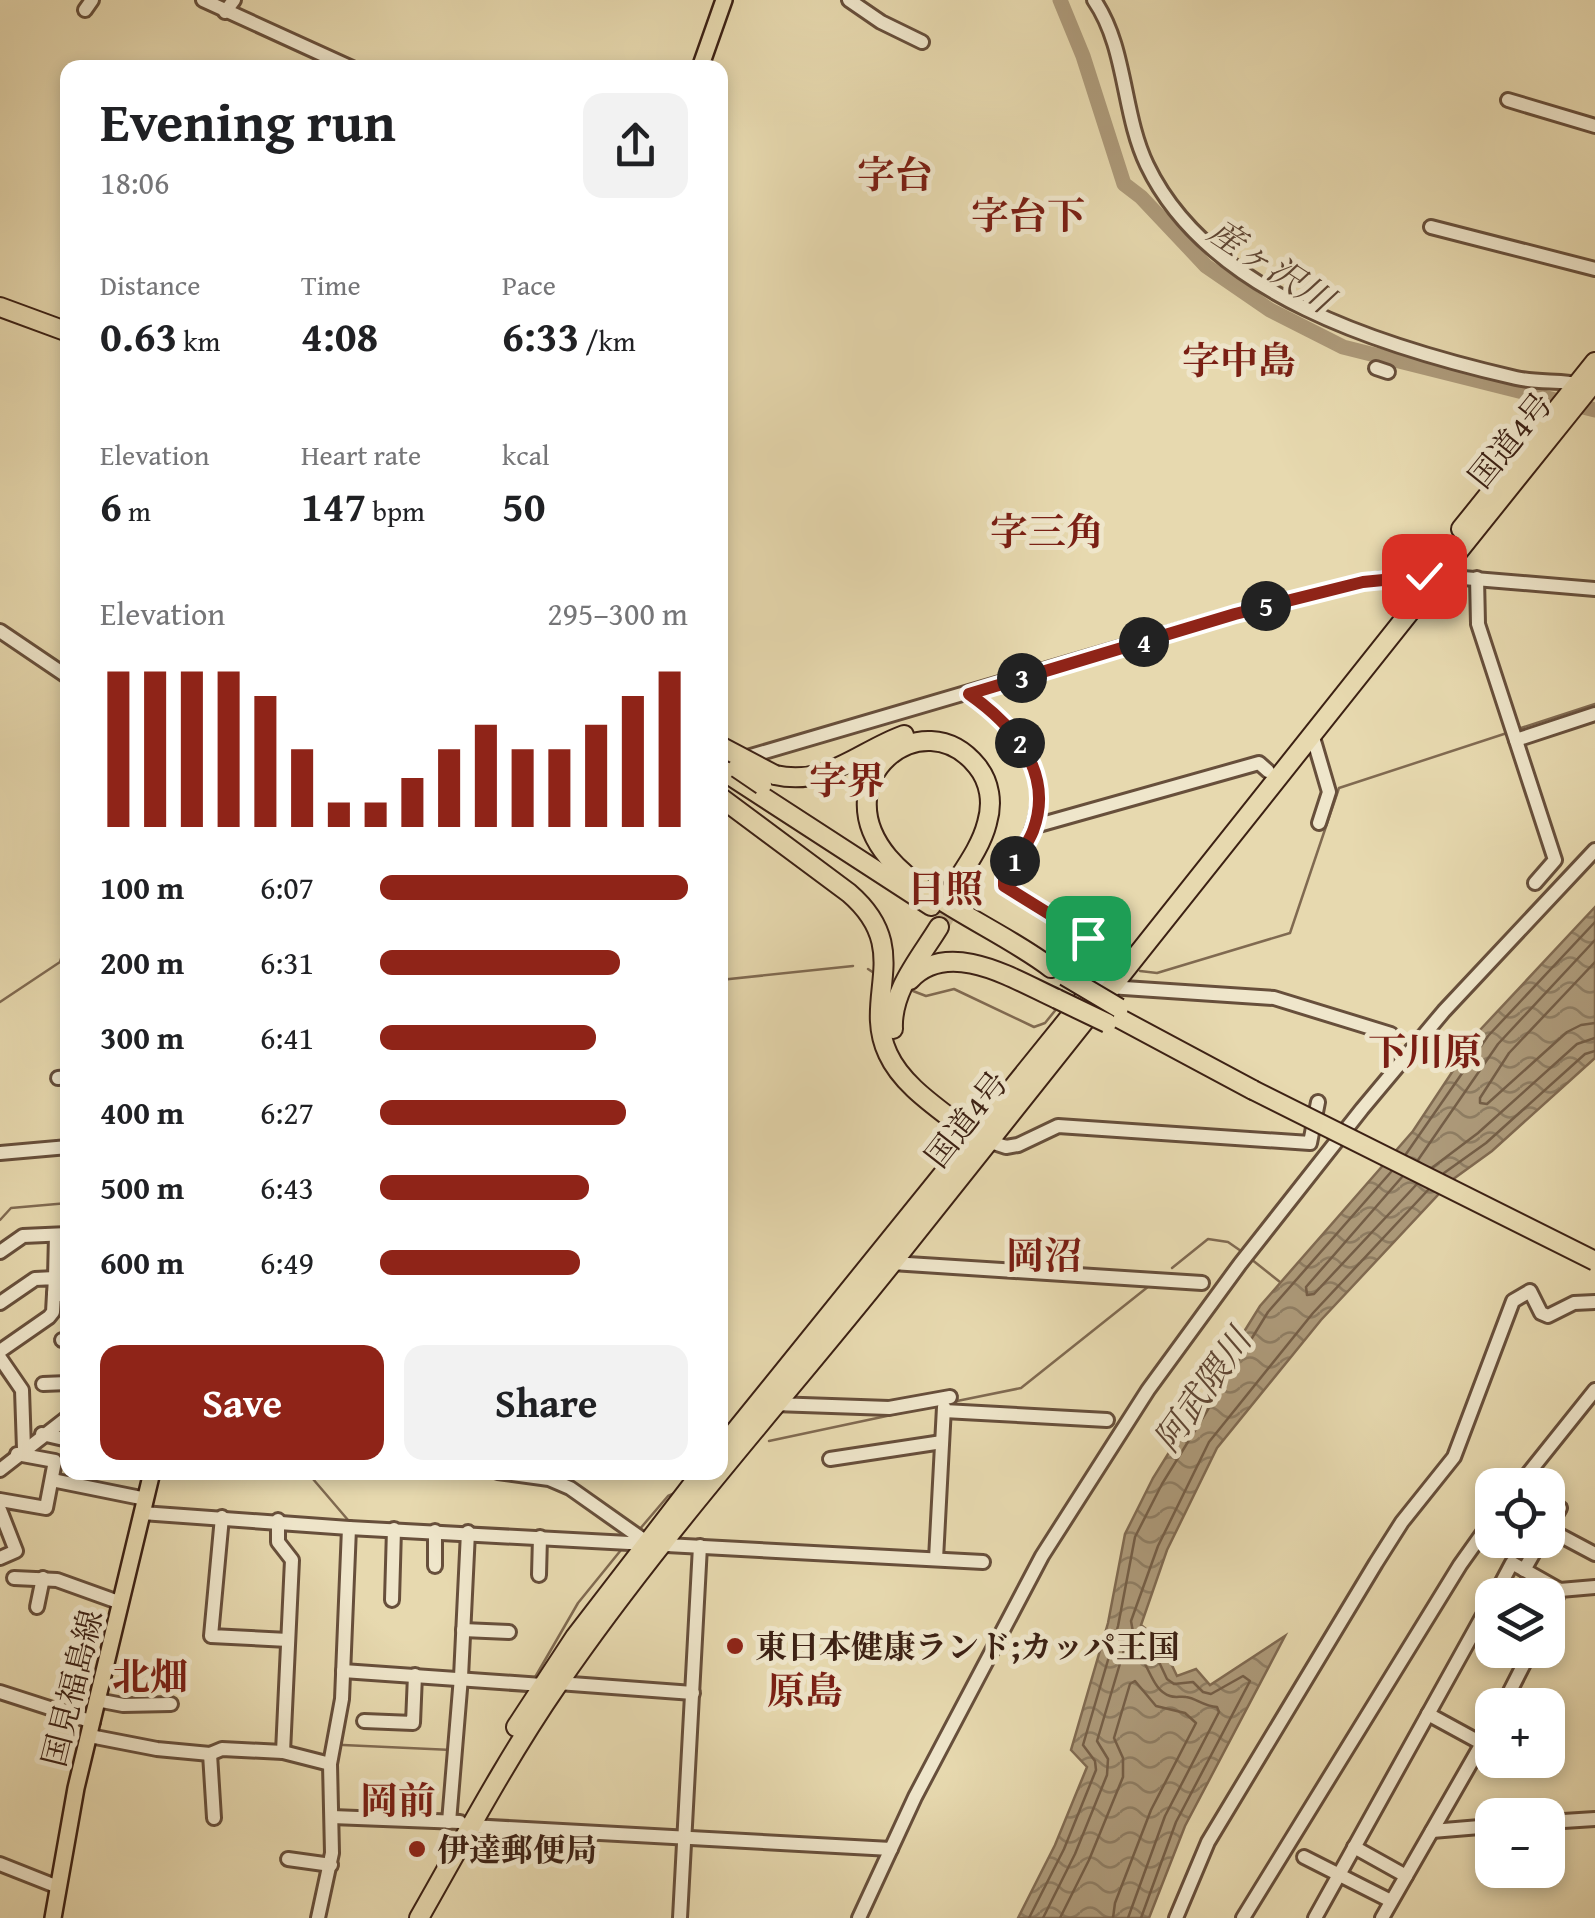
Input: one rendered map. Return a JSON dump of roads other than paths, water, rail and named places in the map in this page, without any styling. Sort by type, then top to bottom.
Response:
[{"type":"highway","points":[[0,307],[60,329]]},
{"type":"highway","points":[[0,315],[60,337]]},
{"type":"highway","name":"国道4号","points":[[728,1452],[981,1134],[1312,734],[1432,576],[1556,419],[1586,387],[1595,362]]},
{"type":"highway","name":"国道4号","points":[[1104,984],[1113,963],[1432,576]]},
{"type":"highway","points":[[728,770],[764,784],[820,776],[912,732],[946,734],[968,744],[992,769],[1000,806],[994,834],[955,892],[986,828],[990,806],[982,772],[958,749],[938,742],[907,745],[880,764],[870,778],[866,812],[878,843],[904,872],[1058,982]]},
{"type":"highway","points":[[728,753],[764,784]]},
{"type":"highway","points":[[728,761],[1113,1015],[1233,1080],[1254,1086],[1595,1252]]},
{"type":"highway","points":[[728,803],[866,910],[877,928],[883,950],[883,1038],[896,1067],[912,1086],[981,1134]]},
{"type":"highway","points":[[882,1009],[894,982],[934,924],[899,994],[893,1013],[893,1033],[906,1060],[921,1078],[981,1134]]},
{"type":"highway","points":[[899,994],[915,974],[952,962],[1058,982]]},
{"type":"highway","points":[[1113,1015],[1595,1261]]},
{"type":"highway","name":"国道4号","points":[[728,1442],[892,1263],[981,1134]]},
{"type":"highway","name":"国道4号","points":[[655,1543],[697,1480]]},
{"type":"highway","name":"国道4号","points":[[406,1918],[460,1824],[550,1684],[705,1480]]},
{"type":"highway","name":"国道4号","points":[[419,1918],[460,1824]]},
{"type":"main road","points":[[703,60],[724,0]]},
{"type":"main road","name":"国見福島線","points":[[53,1918],[76,1788],[150,1480]]},
{"type":"street","points":[[202,0],[334,60]]},
{"type":"street","points":[[225,12],[234,0]]},
{"type":"street","points":[[849,0],[922,42]]},
{"type":"street","points":[[1102,4],[1145,163],[1162,194],[1231,265],[1289,300],[1370,335],[1517,378],[1586,387]]},
{"type":"street","points":[[1508,100],[1595,126]]},
{"type":"street","points":[[1431,227],[1595,269]]},
{"type":"street","points":[[728,765],[1251,610],[1363,582],[1432,576],[1595,589]]},
{"type":"street","points":[[1477,578],[1478,624],[1555,860],[1534,883]]},
{"type":"street","points":[[0,631],[60,671]]},
{"type":"street","points":[[969,694],[1014,731],[1025,750],[1037,789],[1034,826],[1004,878],[1004,886],[1088,938],[1113,963]]},
{"type":"street","points":[[1516,740],[1595,714]]},
{"type":"street","points":[[1312,734],[1329,792],[1319,823]]},
{"type":"street","points":[[1034,826],[1259,763],[1268,772]]},
{"type":"street","points":[[859,1918],[891,1848],[1042,1556],[1109,1448],[1243,1260],[1444,1010],[1595,850]]},
{"type":"street","points":[[1104,984],[1274,998],[1391,1034]]},
{"type":"street","points":[[981,1134],[1006,1146],[1018,1145],[1058,1126],[1310,1143],[1318,1102]]},
{"type":"street","points":[[0,1153],[60,1147]]},
{"type":"street","points":[[0,1252],[22,1236],[60,1235]]},
{"type":"street","points":[[60,1247],[55,1278],[60,1292]]},
{"type":"street","points":[[892,1263],[1202,1284]]},
{"type":"street","points":[[0,1302],[35,1278],[55,1278]]},
{"type":"street","points":[[1176,1918],[1208,1842],[1402,1522],[1454,1457],[1514,1301],[1530,1291],[1541,1313],[1548,1316],[1574,1304],[1595,1302]]},
{"type":"street","points":[[20,1452],[22,1390],[0,1354],[49,1318],[60,1297]]},
{"type":"street","points":[[44,1384],[60,1383]]},
{"type":"street","points":[[1533,1468],[1595,1390]]},
{"type":"street","points":[[936,1559],[946,1402]]},
{"type":"street","points":[[766,1404],[889,1408],[946,1402],[1108,1420]]},
{"type":"street","points":[[0,1470],[60,1422]]},
{"type":"street","points":[[42,1434],[60,1438]]},
{"type":"street","points":[[830,1459],[942,1442]]},
{"type":"street","points":[[0,1500],[46,1508],[55,1461],[20,1452]]},
{"type":"street","points":[[52,1480],[144,1506],[222,1518],[983,1562]]},
{"type":"street","points":[[553,1480],[655,1543]]},
{"type":"street","points":[[0,1510],[16,1551],[0,1558]]},
{"type":"street","points":[[222,1518],[212,1636],[288,1640]]},
{"type":"street","points":[[278,1520],[278,1542],[292,1560],[282,1752]]},
{"type":"street","points":[[318,1918],[331,1865],[330,1764],[344,1671],[349,1528]]},
{"type":"street","points":[[392,1600],[394,1529]]},
{"type":"street","points":[[435,1531],[435,1566]]},
{"type":"street","points":[[460,1824],[460,1676],[468,1532]]},
{"type":"street","points":[[538,1574],[540,1538]]},
{"type":"street","points":[[1565,1538],[1595,1554]]},
{"type":"street","points":[[1243,1918],[1475,1544]]},
{"type":"street","points":[[680,1918],[700,1546]]},
{"type":"street","points":[[1524,1570],[1531,1558]]},
{"type":"street","points":[[1504,1578],[1512,1564],[1538,1578]]},
{"type":"street","points":[[14,1578],[57,1580],[121,1603]]},
{"type":"street","points":[[37,1607],[43,1578]]},
{"type":"street","points":[[1565,1590],[1595,1587]]},
{"type":"street","points":[[464,1630],[509,1632]]},
{"type":"street","points":[[1315,1918],[1475,1631]]},
{"type":"street","points":[[344,1671],[693,1693]]},
{"type":"street","points":[[364,1721],[413,1724],[415,1675]]},
{"type":"street","points":[[0,1692],[91,1730],[210,1754],[222,1749],[282,1752],[330,1764]]},
{"type":"street","points":[[98,1700],[124,1705],[171,1704]]},
{"type":"street","points":[[1428,1714],[1475,1740]]},
{"type":"street","points":[[210,1754],[214,1818]]},
{"type":"street","points":[[1382,1918],[1475,1757]]},
{"type":"street","points":[[332,1817],[891,1848]]},
{"type":"street","points":[[1565,1821],[1595,1819]]},
{"type":"street","points":[[1432,1830],[1475,1827]]},
{"type":"street","points":[[1354,1847],[1406,1876]]},
{"type":"street","points":[[1304,1857],[1392,1901]]},
{"type":"street","points":[[288,1859],[331,1865]]},
{"type":"street","points":[[0,1864],[58,1887]]},
{"type":"water","points":[[1595,907],[1595,1058],[1492,1151],[1452,1180],[1321,1320],[1217,1448],[1167,1550],[1141,1625],[1160,1640],[1177,1676],[1196,1669],[1210,1685],[1285,1636],[1185,1826],[1149,1918],[1018,1918],[1055,1845],[1087,1767],[1071,1750],[1108,1623],[1125,1534],[1153,1478],[1260,1306],[1413,1131],[1480,1030]]},
{"type":"waterway","name":"産ヶ沢川","points":[[1060,0],[1083,56],[1124,184],[1206,266],[1270,310],[1343,347],[1595,410]]},
{"type":"waterway","points":[[1521,728],[1595,704]]},
{"type":"waterway","points":[[1140,971],[1157,973],[1290,933],[1339,788],[1507,733]]},
{"type":"waterway","points":[[1082,977],[1085,964],[1099,961]]},
{"type":"waterway","points":[[0,1002],[60,962]]},
{"type":"waterway","points":[[728,979],[853,966]]},
{"type":"waterway","points":[[868,969],[874,973]]},
{"type":"waterway","points":[[913,991],[926,996],[954,989],[1034,1027],[1045,1023],[1058,1007]]},
{"type":"waterway","points":[[0,1220],[11,1208],[60,1204]]},
{"type":"waterway","points":[[1172,1268],[1208,1239],[1228,1242],[1241,1251]]},
{"type":"waterway","points":[[1251,1259],[1280,1282]]},
{"type":"waterway","points":[[957,1401],[1021,1388],[1149,1286]]},
{"type":"waterway","points":[[769,1441],[929,1407]]},
{"type":"waterway","points":[[314,1480],[348,1520]]},
{"type":"waterway","points":[[639,1530],[675,1493]]},
{"type":"waterway","points":[[534,1679],[578,1603],[621,1550]]},
{"type":"waterway","points":[[343,1745],[452,1750]]},
{"type":"tunnel","points":[[939,927],[959,894]]},
{"type":"place","name":"東日本健康ランド;カッパ王国","points":[[735,1646]]},
{"type":"place","name":"伊達郵便局","points":[[417,1849]]},
{"type":"district","name":"字台","points":[[895,174]]},
{"type":"district","name":"字台下","points":[[1028,215]]},
{"type":"district","name":"字中島","points":[[1239,360]]},
{"type":"district","name":"字三角","points":[[1047,531]]},
{"type":"district","name":"字界","points":[[847,780]]},
{"type":"district","name":"日照","points":[[945,888]]},
{"type":"district","name":"下川原","points":[[1425,1051]]},
{"type":"district","name":"岡沼","points":[[1044,1255]]},
{"type":"district","name":"北畑","points":[[150,1676]]},
{"type":"district","name":"原島","points":[[805,1690]]},
{"type":"district","name":"岡前","points":[[398,1800]]},
{"type":"water label","name":"阿武隈川","points":[[1202,1390]]}]
